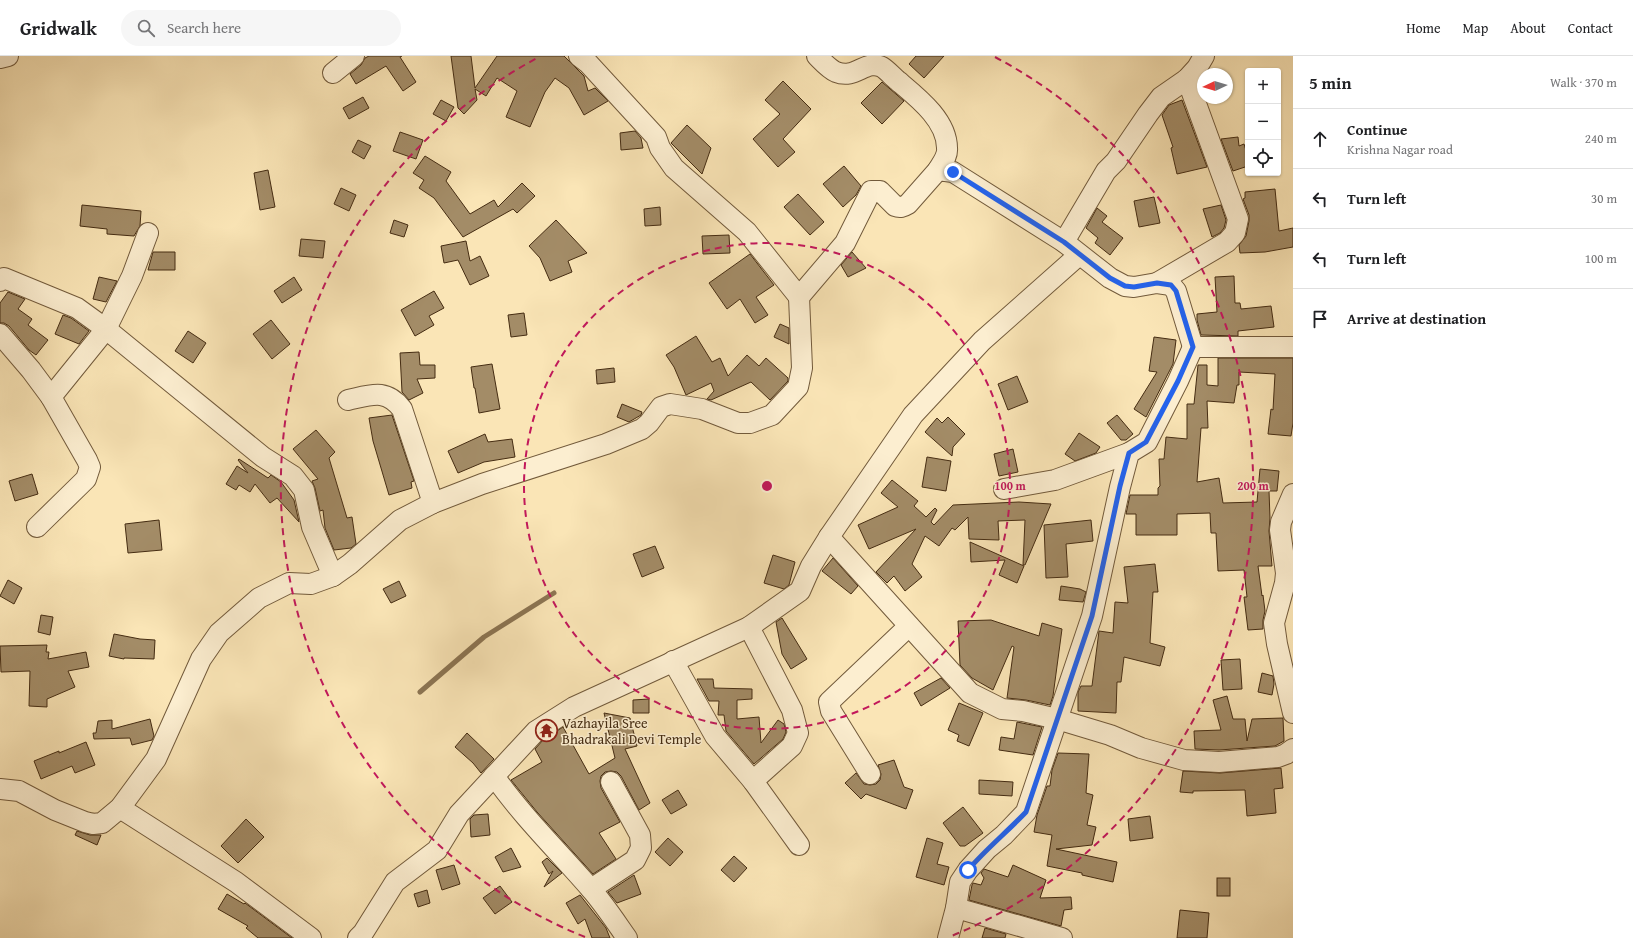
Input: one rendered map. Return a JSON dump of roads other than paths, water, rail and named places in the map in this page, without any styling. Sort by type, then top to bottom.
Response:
[{"type":"street","points":[[0,58],[8,56]]},
{"type":"street","points":[[333,73],[354,56]]},
{"type":"street","points":[[0,789],[19,791],[55,810],[93,824],[102,823],[120,808],[156,759],[201,659],[219,633],[259,598],[289,583],[311,584],[333,576],[350,564],[400,520],[433,503],[516,472],[606,444],[642,429],[662,407],[670,404],[702,409],[738,423],[750,423],[772,415],[798,387],[802,368],[799,297],[746,232],[674,168],[660,148],[656,137],[588,63],[579,56]]},
{"type":"street","points":[[799,297],[845,243],[871,192],[880,191],[895,206],[901,208],[908,204],[938,170],[947,155],[945,136],[936,117],[920,100],[881,67],[868,65],[850,74],[835,71],[817,56]]},
{"type":"street","points":[[1064,242],[1106,171],[1116,161],[1148,114],[1161,97],[1187,79],[1197,68],[1204,56]]},
{"type":"street","points":[[1157,283],[1227,242],[1235,233],[1238,219],[1187,79]]},
{"type":"street","points":[[938,170],[953,172],[1064,242],[1110,278],[1125,286],[1134,287],[1157,283],[1171,285],[1176,291],[1193,347],[1178,381],[1146,442],[1129,453],[1055,480],[1004,489]]},
{"type":"street","points":[[51,397],[106,329],[132,276],[148,233]]},
{"type":"street","points":[[358,938],[363,933],[395,882],[437,850],[459,814],[536,731],[574,707],[749,627],[800,591],[811,566],[913,415],[982,341],[1079,255]]},
{"type":"street","points":[[0,281],[4,278],[69,304],[84,312],[263,457],[293,476],[304,490],[312,527],[333,576]]},
{"type":"street","points":[[0,334],[31,370],[51,397],[90,467],[86,480],[37,527]]},
{"type":"street","points":[[1193,347],[1293,347]]},
{"type":"street","points":[[348,400],[373,394],[387,395],[402,409],[433,503]]},
{"type":"street","points":[[948,938],[956,908],[960,882],[968,870],[987,849],[1026,812],[1056,719],[1092,616],[1120,486],[1129,453]]},
{"type":"street","points":[[1293,494],[1280,530],[1286,578],[1274,623],[1276,639],[1293,713]]},
{"type":"street","points":[[829,538],[970,693],[1002,709],[1023,711],[1056,719],[1110,735],[1141,748],[1184,760],[1219,762],[1278,757],[1293,749]]},
{"type":"street","points":[[870,774],[831,711],[829,702],[909,626]]},
{"type":"street","points":[[749,627],[792,710],[798,733],[792,746],[753,781]]},
{"type":"street","points":[[673,661],[715,736],[753,781],[799,845]]},
{"type":"street","points":[[494,776],[552,847],[591,889],[627,938]]},
{"type":"street","points":[[591,889],[635,860],[641,848],[640,835],[611,782]]},
{"type":"street","points":[[120,808],[236,882],[310,938]]},
{"type":"street","points":[[956,908],[1062,938]]},
{"type":"waterway","points":[[420,692],[484,637],[554,593]]},
{"type":"place","name":"Vazhayila Sree Bhadrakali Devi Temple","points":[[547,731]]}]
